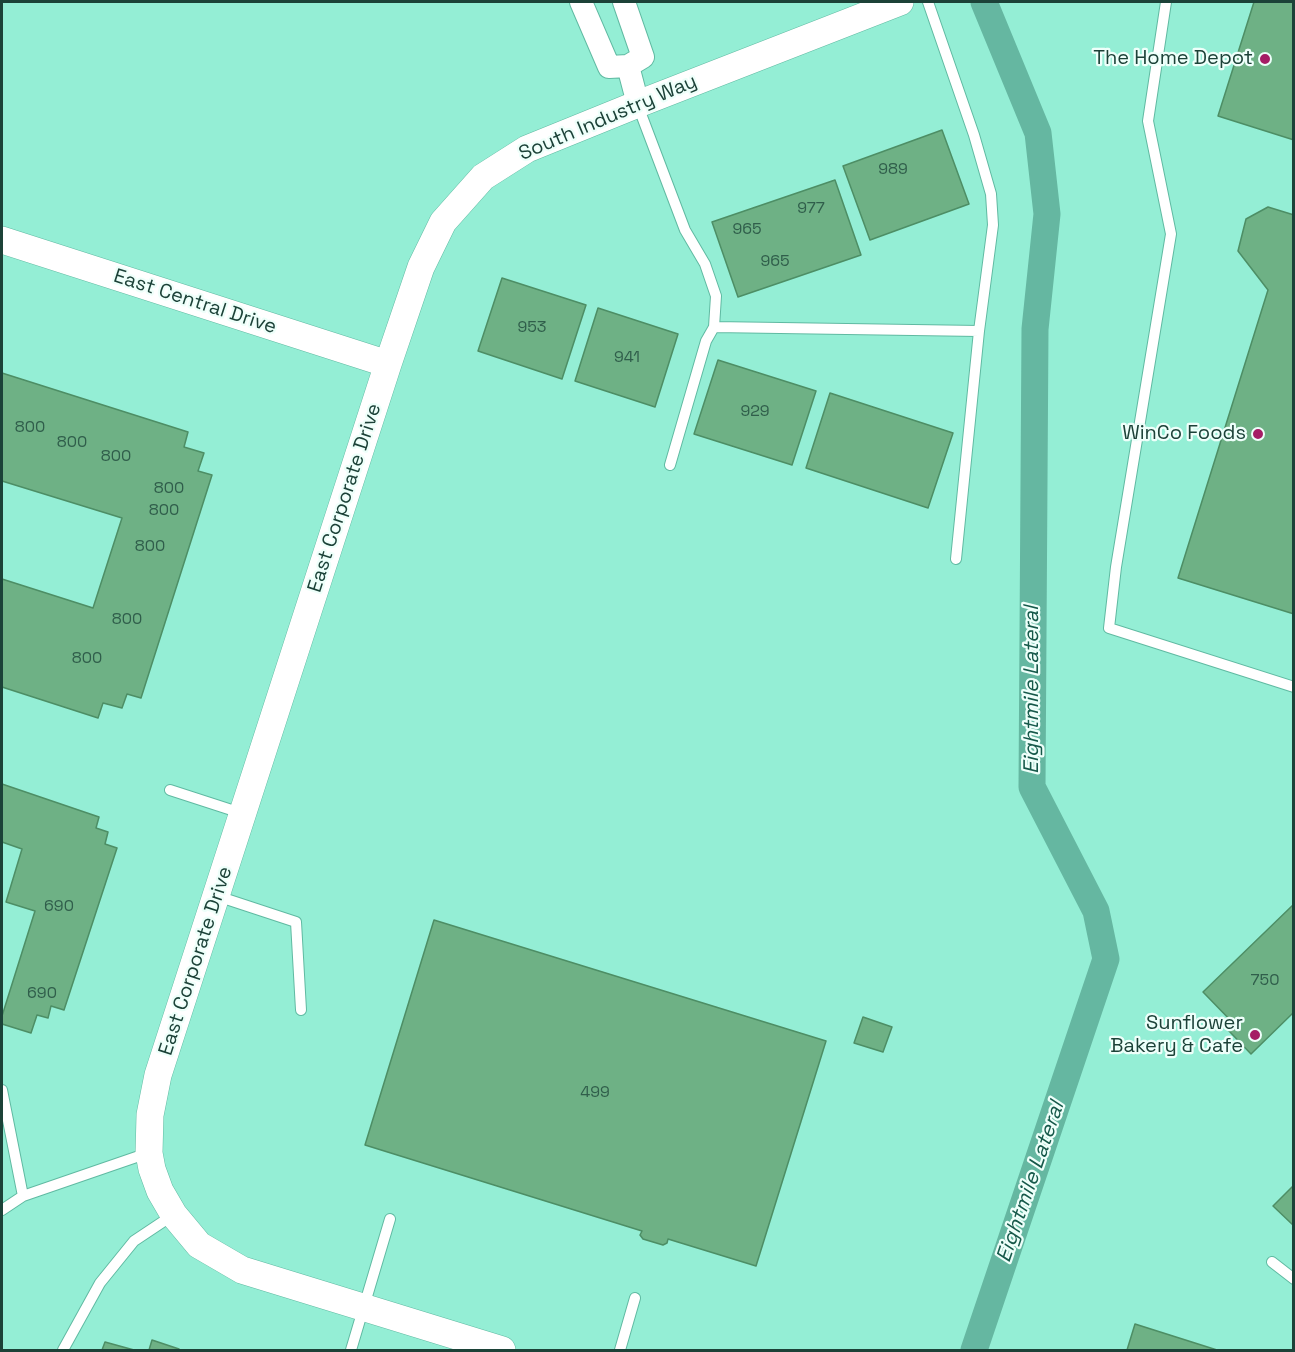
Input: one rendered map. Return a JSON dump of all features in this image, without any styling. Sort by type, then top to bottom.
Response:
[{"type":"street","points":[[581,2],[609,67],[627,66],[644,57],[624,2]]},
{"type":"street","name":"South Industry Way","points":[[388,364],[421,267],[443,222],[483,177],[527,148],[900,2]]},
{"type":"street","points":[[627,66],[638,104]]},
{"type":"street","name":"East Central Drive","points":[[2,240],[388,364]]},
{"type":"street","name":"East Corporate Drive","points":[[388,364],[158,1075],[150,1114],[149,1153],[160,1191],[174,1215],[199,1245],[242,1270],[502,1350]]},
{"type":"lane","points":[[928,2],[974,135],[991,194],[993,225],[979,331],[957,559]]},
{"type":"lane","points":[[1166,2],[1148,122],[1171,234],[1116,567],[1109,628],[1293,687]]},
{"type":"lane","points":[[638,104],[685,230],[705,264],[716,296],[714,327],[706,341],[670,465]]},
{"type":"lane","points":[[714,327],[979,331]]},
{"type":"lane","points":[[170,790],[244,814]]},
{"type":"lane","points":[[217,895],[296,922],[301,1010]]},
{"type":"lane","points":[[2,1090],[23,1196]]},
{"type":"lane","points":[[2,1210],[23,1196],[149,1153]]},
{"type":"lane","points":[[63,1350],[100,1283],[134,1241],[174,1215]]},
{"type":"lane","points":[[351,1350],[390,1219]]},
{"type":"lane","points":[[1272,1262],[1293,1279]]},
{"type":"lane","points":[[620,1350],[635,1298]]},
{"type":"building","name":"The Home Depot","points":[[1254,2],[1294,2],[1294,140],[1218,116]]},
{"type":"building","points":[[942,130],[969,204],[870,240],[843,166]]},
{"type":"building","points":[[835,180],[861,255],[738,297],[712,222]]},
{"type":"building","name":"WinCo Foods","points":[[1268,207],[1294,215],[1294,614],[1178,578],[1268,290],[1238,251],[1246,219]]},
{"type":"building","points":[[502,278],[586,305],[562,379],[478,351]]},
{"type":"building","points":[[598,308],[678,334],[655,407],[575,381]]},
{"type":"building","points":[[718,360],[816,391],[792,465],[694,434]]},
{"type":"building","points":[[2,373],[188,432],[184,447],[204,453],[198,471],[212,475],[141,698],[127,694],[122,708],[103,703],[98,718],[2,687],[2,579],[93,608],[122,518],[2,481]]},
{"type":"building","points":[[830,393],[953,433],[928,508],[806,468]]},
{"type":"building","points":[[2,784],[99,817],[96,828],[108,832],[105,844],[117,848],[64,1010],[51,1006],[48,1018],[37,1015],[31,1033],[2,1024],[2,1016],[35,911],[6,902],[22,849],[2,842]]},
{"type":"building","points":[[1294,904],[1294,1012],[1251,1054],[1229,1031],[1235,1025],[1203,992]]},
{"type":"building","points":[[434,920],[826,1041],[756,1266],[668,1239],[663,1245],[643,1239],[640,1235],[642,1231],[365,1145]]},
{"type":"building","points":[[863,1017],[892,1027],[883,1052],[854,1043]]},
{"type":"building","points":[[1294,1185],[1294,1226],[1273,1206]]},
{"type":"building","points":[[1135,1324],[1217,1350],[1127,1350]]},
{"type":"building","points":[[152,1340],[179,1349],[179,1350],[149,1350]]},
{"type":"building","points":[[105,1342],[134,1350],[102,1350]]},
{"type":"waterway","name":"Eightmile Lateral","points":[[974,1350],[1106,959],[1096,911],[1032,787],[1035,329],[1047,214],[1038,133],[984,2]]},
{"type":"place","name":"The Home Depot","points":[[1265,59]]},
{"type":"place","name":"WinCo Foods","points":[[1258,434]]},
{"type":"place","name":"Sunflower Bakery & Cafe","points":[[1255,1035]]}]
